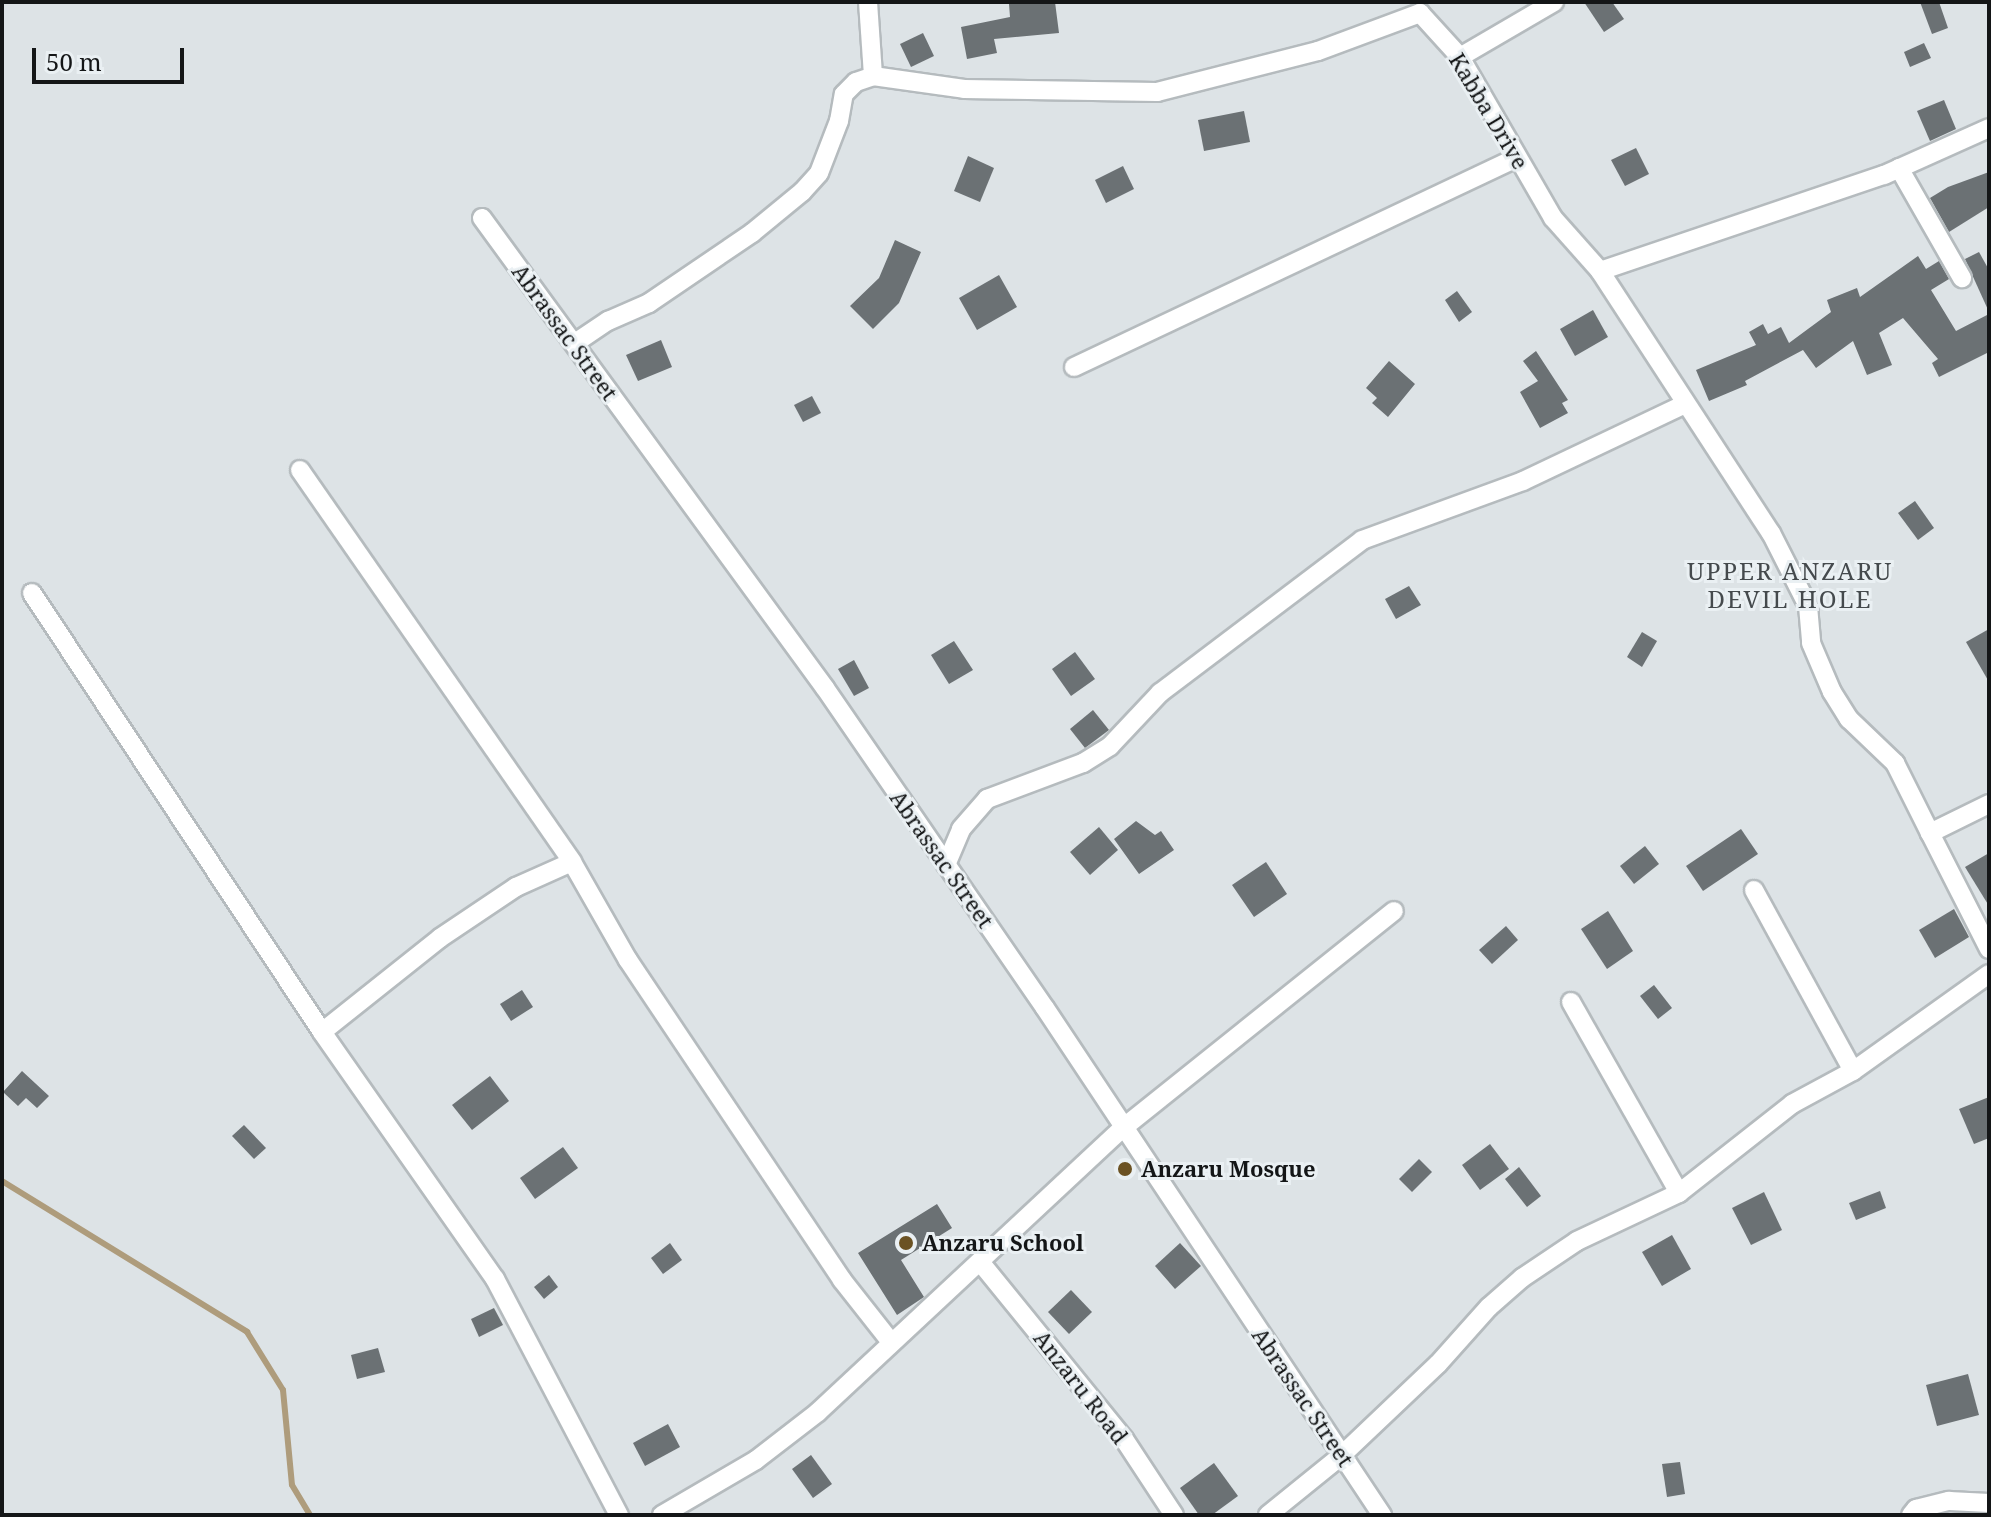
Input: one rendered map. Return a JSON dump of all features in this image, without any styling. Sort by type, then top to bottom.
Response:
[{"type":"street","points":[[575,343],[608,321],[649,303],[752,233],[802,192],[819,173],[839,121],[844,94],[856,82],[873,76],[868,2]]},
{"type":"street","points":[[1460,57],[1554,2]]},
{"type":"street","name":"Kabba Drive","points":[[873,76],[964,89],[1157,92],[1318,51],[1417,8],[1460,57],[1553,218],[1600,271],[1771,533],[1808,606],[1811,643],[1832,692],[1849,719],[1895,763],[1989,949]]},
{"type":"street","points":[[1600,271],[1899,168],[1989,128]]},
{"type":"street","points":[[1074,367],[1517,158]]},
{"type":"street","points":[[1899,168],[1962,278]]},
{"type":"street","name":"Abrassac Street","points":[[482,218],[575,343],[683,499],[825,688],[1382,1515]]},
{"type":"street","points":[[946,865],[961,829],[987,799],[1083,763],[1110,746],[1160,693],[1362,540],[1523,481],[1685,404]]},
{"type":"street","points":[[300,470],[572,862],[628,960],[842,1280],[891,1342]]},
{"type":"street","points":[[32,593],[322,1032],[495,1279],[619,1515]]},
{"type":"street","points":[[1930,833],[1989,804]]},
{"type":"street","points":[[322,1032],[440,938],[516,887],[572,862]]},
{"type":"street","points":[[1754,890],[1853,1071]]},
{"type":"street","points":[[662,1515],[756,1460],[818,1412],[1123,1128],[1394,911]]},
{"type":"street","points":[[1268,1515],[1342,1455],[1438,1364],[1489,1307],[1522,1278],[1577,1241],[1679,1193],[1792,1104],[1853,1071],[1989,974]]},
{"type":"street","points":[[1571,1002],[1679,1193]]},
{"type":"street","name":"Anzaru Road","points":[[981,1263],[1124,1439],[1174,1515]]},
{"type":"street","points":[[1911,1515],[1916,1509],[1949,1501],[1989,1503]]},
{"type":"building","points":[[1055,2],[1059,33],[994,39],[997,53],[967,59],[961,27],[1010,17],[1009,4]]},
{"type":"building","points":[[1584,2],[1612,2],[1624,19],[1604,32]]},
{"type":"building","points":[[1920,2],[1939,2],[1948,28],[1932,34]]},
{"type":"building","points":[[923,33],[934,56],[911,67],[900,44]]},
{"type":"building","points":[[1924,43],[1931,58],[1910,67],[1904,52]]},
{"type":"building","points":[[1944,100],[1956,129],[1930,141],[1917,111]]},
{"type":"building","points":[[1244,111],[1250,142],[1204,151],[1198,120]]},
{"type":"building","points":[[1636,148],[1649,174],[1625,186],[1611,160]]},
{"type":"building","points":[[968,156],[994,168],[980,202],[954,191]]},
{"type":"building","points":[[1123,166],[1134,189],[1106,203],[1095,180]]},
{"type":"building","points":[[1989,172],[1989,207],[1949,232],[1930,198],[1948,187]]},
{"type":"building","points":[[895,240],[921,252],[899,303],[873,329],[850,306],[879,278]]},
{"type":"building","points":[[1979,252],[1989,270],[1989,312],[1965,259]]},
{"type":"building","points":[[1918,256],[1926,269],[1939,261],[1949,279],[1931,290],[1956,331],[1989,314],[1989,352],[1939,377],[1932,363],[1938,359],[1903,318],[1879,333],[1892,365],[1867,375],[1853,341],[1816,368],[1803,350],[1745,381],[1747,385],[1709,401],[1696,370],[1756,345],[1749,332],[1763,324],[1768,334],[1781,327],[1789,343],[1831,312],[1827,300],[1857,288],[1860,297]]},
{"type":"building","points":[[999,275],[1017,307],[977,330],[959,298]]},
{"type":"building","points":[[1457,291],[1472,312],[1459,322],[1445,300]]},
{"type":"building","points":[[1593,310],[1608,337],[1575,356],[1560,329]]},
{"type":"building","points":[[661,340],[672,367],[638,381],[626,355]]},
{"type":"building","points":[[1536,351],[1568,400],[1562,403],[1568,413],[1540,428],[1520,392],[1538,381],[1523,361]]},
{"type":"building","points":[[1389,361],[1415,384],[1388,417],[1372,403],[1377,398],[1366,388]]},
{"type":"building","points":[[812,396],[821,413],[803,422],[794,405]]},
{"type":"building","points":[[1915,501],[1934,528],[1918,540],[1898,513]]},
{"type":"building","points":[[1409,586],[1421,605],[1396,619],[1385,599]]},
{"type":"building","points":[[1989,629],[1989,682],[1966,642]]},
{"type":"building","points":[[1642,632],[1657,641],[1642,667],[1627,657]]},
{"type":"building","points":[[954,641],[973,670],[949,684],[931,655]]},
{"type":"building","points":[[1075,652],[1095,679],[1071,696],[1052,669]]},
{"type":"building","points":[[854,660],[869,688],[854,696],[838,669]]},
{"type":"building","points":[[1093,710],[1109,730],[1085,748],[1070,729]]},
{"type":"building","points":[[1136,821],[1155,835],[1161,831],[1174,850],[1139,874],[1114,839]]},
{"type":"building","points":[[1099,827],[1118,850],[1090,875],[1070,852]]},
{"type":"building","points":[[1741,829],[1758,854],[1703,891],[1686,866]]},
{"type":"building","points":[[1645,846],[1659,864],[1634,884],[1620,866]]},
{"type":"building","points":[[1989,853],[1989,906],[1965,867]]},
{"type":"building","points":[[1266,862],[1287,894],[1254,917],[1232,885]]},
{"type":"building","points":[[1954,909],[1969,937],[1935,958],[1919,930]]},
{"type":"building","points":[[1608,911],[1633,951],[1607,969],[1581,929]]},
{"type":"building","points":[[1506,926],[1518,940],[1492,964],[1479,950]]},
{"type":"building","points":[[1654,985],[1672,1008],[1658,1019],[1640,996]]},
{"type":"building","points":[[522,990],[533,1007],[511,1021],[500,1004]]},
{"type":"building","points":[[22,1071],[49,1096],[37,1108],[26,1098],[18,1106],[3,1092]]},
{"type":"building","points":[[490,1076],[509,1101],[472,1130],[452,1105]]},
{"type":"building","points":[[1989,1097],[1989,1138],[1974,1144],[1959,1109]]},
{"type":"building","points":[[244,1125],[266,1148],[254,1159],[232,1136]]},
{"type":"building","points":[[1490,1144],[1509,1169],[1480,1190],[1462,1165]]},
{"type":"building","points":[[563,1147],[578,1168],[535,1199],[520,1178]]},
{"type":"building","points":[[1419,1159],[1432,1172],[1412,1192],[1399,1179]]},
{"type":"building","points":[[1519,1167],[1541,1196],[1527,1207],[1505,1179]]},
{"type":"building","points":[[1880,1191],[1886,1208],[1856,1220],[1849,1203]]},
{"type":"building","points":[[1764,1192],[1782,1230],[1751,1245],[1732,1208]]},
{"type":"building","points":[[937,1204],[952,1228],[901,1260],[924,1297],[897,1315],[858,1253]]},
{"type":"building","points":[[1672,1235],[1691,1269],[1662,1286],[1642,1252]]},
{"type":"building","points":[[670,1243],[682,1260],[663,1274],[651,1258]]},
{"type":"building","points":[[1180,1243],[1201,1266],[1175,1289],[1155,1266]]},
{"type":"building","points":[[549,1275],[558,1287],[544,1299],[534,1287]]},
{"type":"building","points":[[1071,1290],[1092,1312],[1069,1334],[1048,1312]]},
{"type":"building","points":[[494,1308],[503,1325],[479,1337],[471,1319]]},
{"type":"building","points":[[378,1348],[385,1372],[357,1379],[351,1355]]},
{"type":"building","points":[[1968,1374],[1979,1415],[1937,1426],[1926,1385]]},
{"type":"building","points":[[668,1424],[680,1447],[645,1466],[633,1443]]},
{"type":"building","points":[[811,1455],[832,1484],[813,1498],[792,1469]]},
{"type":"building","points":[[1680,1462],[1685,1494],[1667,1497],[1662,1464]]},
{"type":"building","points":[[1214,1463],[1238,1496],[1212,1515],[1199,1515],[1180,1488]]},
{"type":"waterway","points":[[2,1181],[247,1332],[283,1390],[292,1485],[310,1515]]},
{"type":"place","name":"Anzaru Mosque","points":[[1125,1169]]},
{"type":"place","name":"Anzaru School","points":[[906,1243]]},
{"type":"district","name":"UPPER ANZARU DEVIL HOLE","points":[[1790,585]]}]
